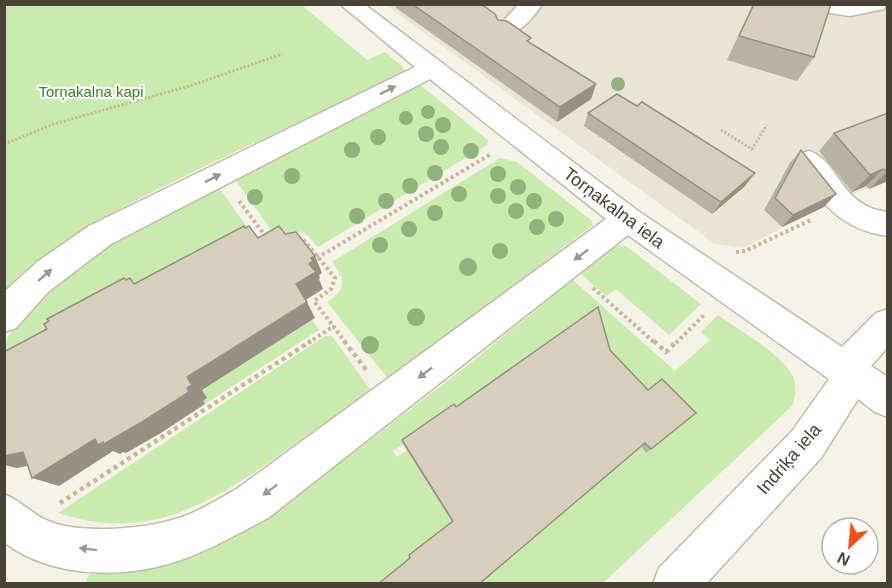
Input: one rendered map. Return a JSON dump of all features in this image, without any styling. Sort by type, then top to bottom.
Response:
[{"type":"street","name":"Torņakalna iela","points":[[350,4],[627,219],[850,376],[888,399]]},
{"type":"street","points":[[507,29],[532,4]]},
{"type":"street","points":[[812,4],[850,10],[876,4]]},
{"type":"street","points":[[4,317],[19,297],[56,265],[100,236],[432,68]]},
{"type":"street","points":[[802,152],[842,206],[854,215],[880,224],[888,224]]},
{"type":"street","points":[[12,522],[40,540],[64,546],[99,550],[164,543],[195,534],[253,503],[627,219]]},
{"type":"street","name":"Indriķa iela","points":[[675,584],[807,444],[850,376],[857,354],[888,324]]},
{"type":"path","points":[[4,144],[54,124],[193,86],[282,54]]},
{"type":"path","points":[[721,130],[752,149],[767,125]]},
{"type":"path","points":[[309,264],[474,164]]},
{"type":"path","points":[[236,197],[273,246]]},
{"type":"path","points":[[247,231],[257,225]]},
{"type":"path","points":[[292,236],[302,238],[334,278],[335,285],[331,290],[314,301],[359,360]]},
{"type":"path","points":[[745,250],[757,244]]},
{"type":"path","points":[[567,265],[666,352],[708,312]]},
{"type":"path","points":[[12,522],[334,326]]},
{"type":"shaded area","points":[[386,5],[887,5],[887,180],[829,204],[743,248],[715,244]]},
{"type":"green space","name":"Torņakalna kapi","points":[[5,5],[302,5],[367,60],[385,52],[403,67],[405,72],[402,77],[285,129],[131,203],[52,252],[5,294]]},
{"type":"green space","points":[[419,84],[488,140],[487,145],[318,247],[309,237],[300,232],[277,238],[231,174]]},
{"type":"green space","points":[[500,158],[517,162],[591,220],[593,225],[389,380],[327,302],[338,293],[342,284],[340,274],[332,262]]},
{"type":"green space","points":[[215,182],[247,227],[5,358],[7,338],[28,307],[96,248]]},
{"type":"green space","points":[[616,245],[626,246],[701,304],[669,335],[616,289],[606,296],[581,274]]},
{"type":"green space","points":[[573,280],[675,371],[710,340],[701,332],[718,315],[781,361],[789,370],[795,386],[792,406],[603,583],[478,583],[641,446],[646,452],[637,399],[525,359],[393,451],[397,457],[407,450],[453,523],[380,583],[85,584],[89,574],[151,568],[241,529],[293,499],[459,372]]},
{"type":"green space","points":[[312,320],[319,330],[205,404],[203,401],[207,398],[195,389],[222,377]]},
{"type":"green space","points":[[325,336],[332,336],[371,391],[255,472],[203,503],[177,514],[149,521],[121,523],[91,521],[58,513]]},
{"type":"building","points":[[412,4],[481,4],[495,14],[498,20],[507,21],[531,38],[527,41],[596,84],[560,107]]},
{"type":"building","points":[[754,4],[831,4],[814,57],[739,36]]},
{"type":"building","points":[[617,94],[637,106],[642,102],[755,173],[721,202],[588,113]]},
{"type":"building","points":[[888,113],[888,171],[883,169],[870,175],[834,133]]},
{"type":"building","points":[[801,150],[836,194],[793,215],[775,198]]},
{"type":"building","points":[[244,226],[245,228],[249,226],[258,238],[279,226],[285,234],[296,232],[315,256],[311,258],[313,261],[309,264],[316,272],[296,284],[307,302],[187,377],[192,385],[187,388],[189,392],[104,444],[103,442],[98,445],[95,439],[32,478],[23,452],[4,456],[4,352],[47,329],[44,324],[49,321],[47,319],[124,278],[126,280],[130,278],[134,284]]},
{"type":"building","points":[[598,307],[610,350],[648,390],[662,379],[696,413],[651,449],[645,443],[479,584],[378,584],[410,558],[409,555],[453,521],[402,440],[454,404],[456,407]]}]
